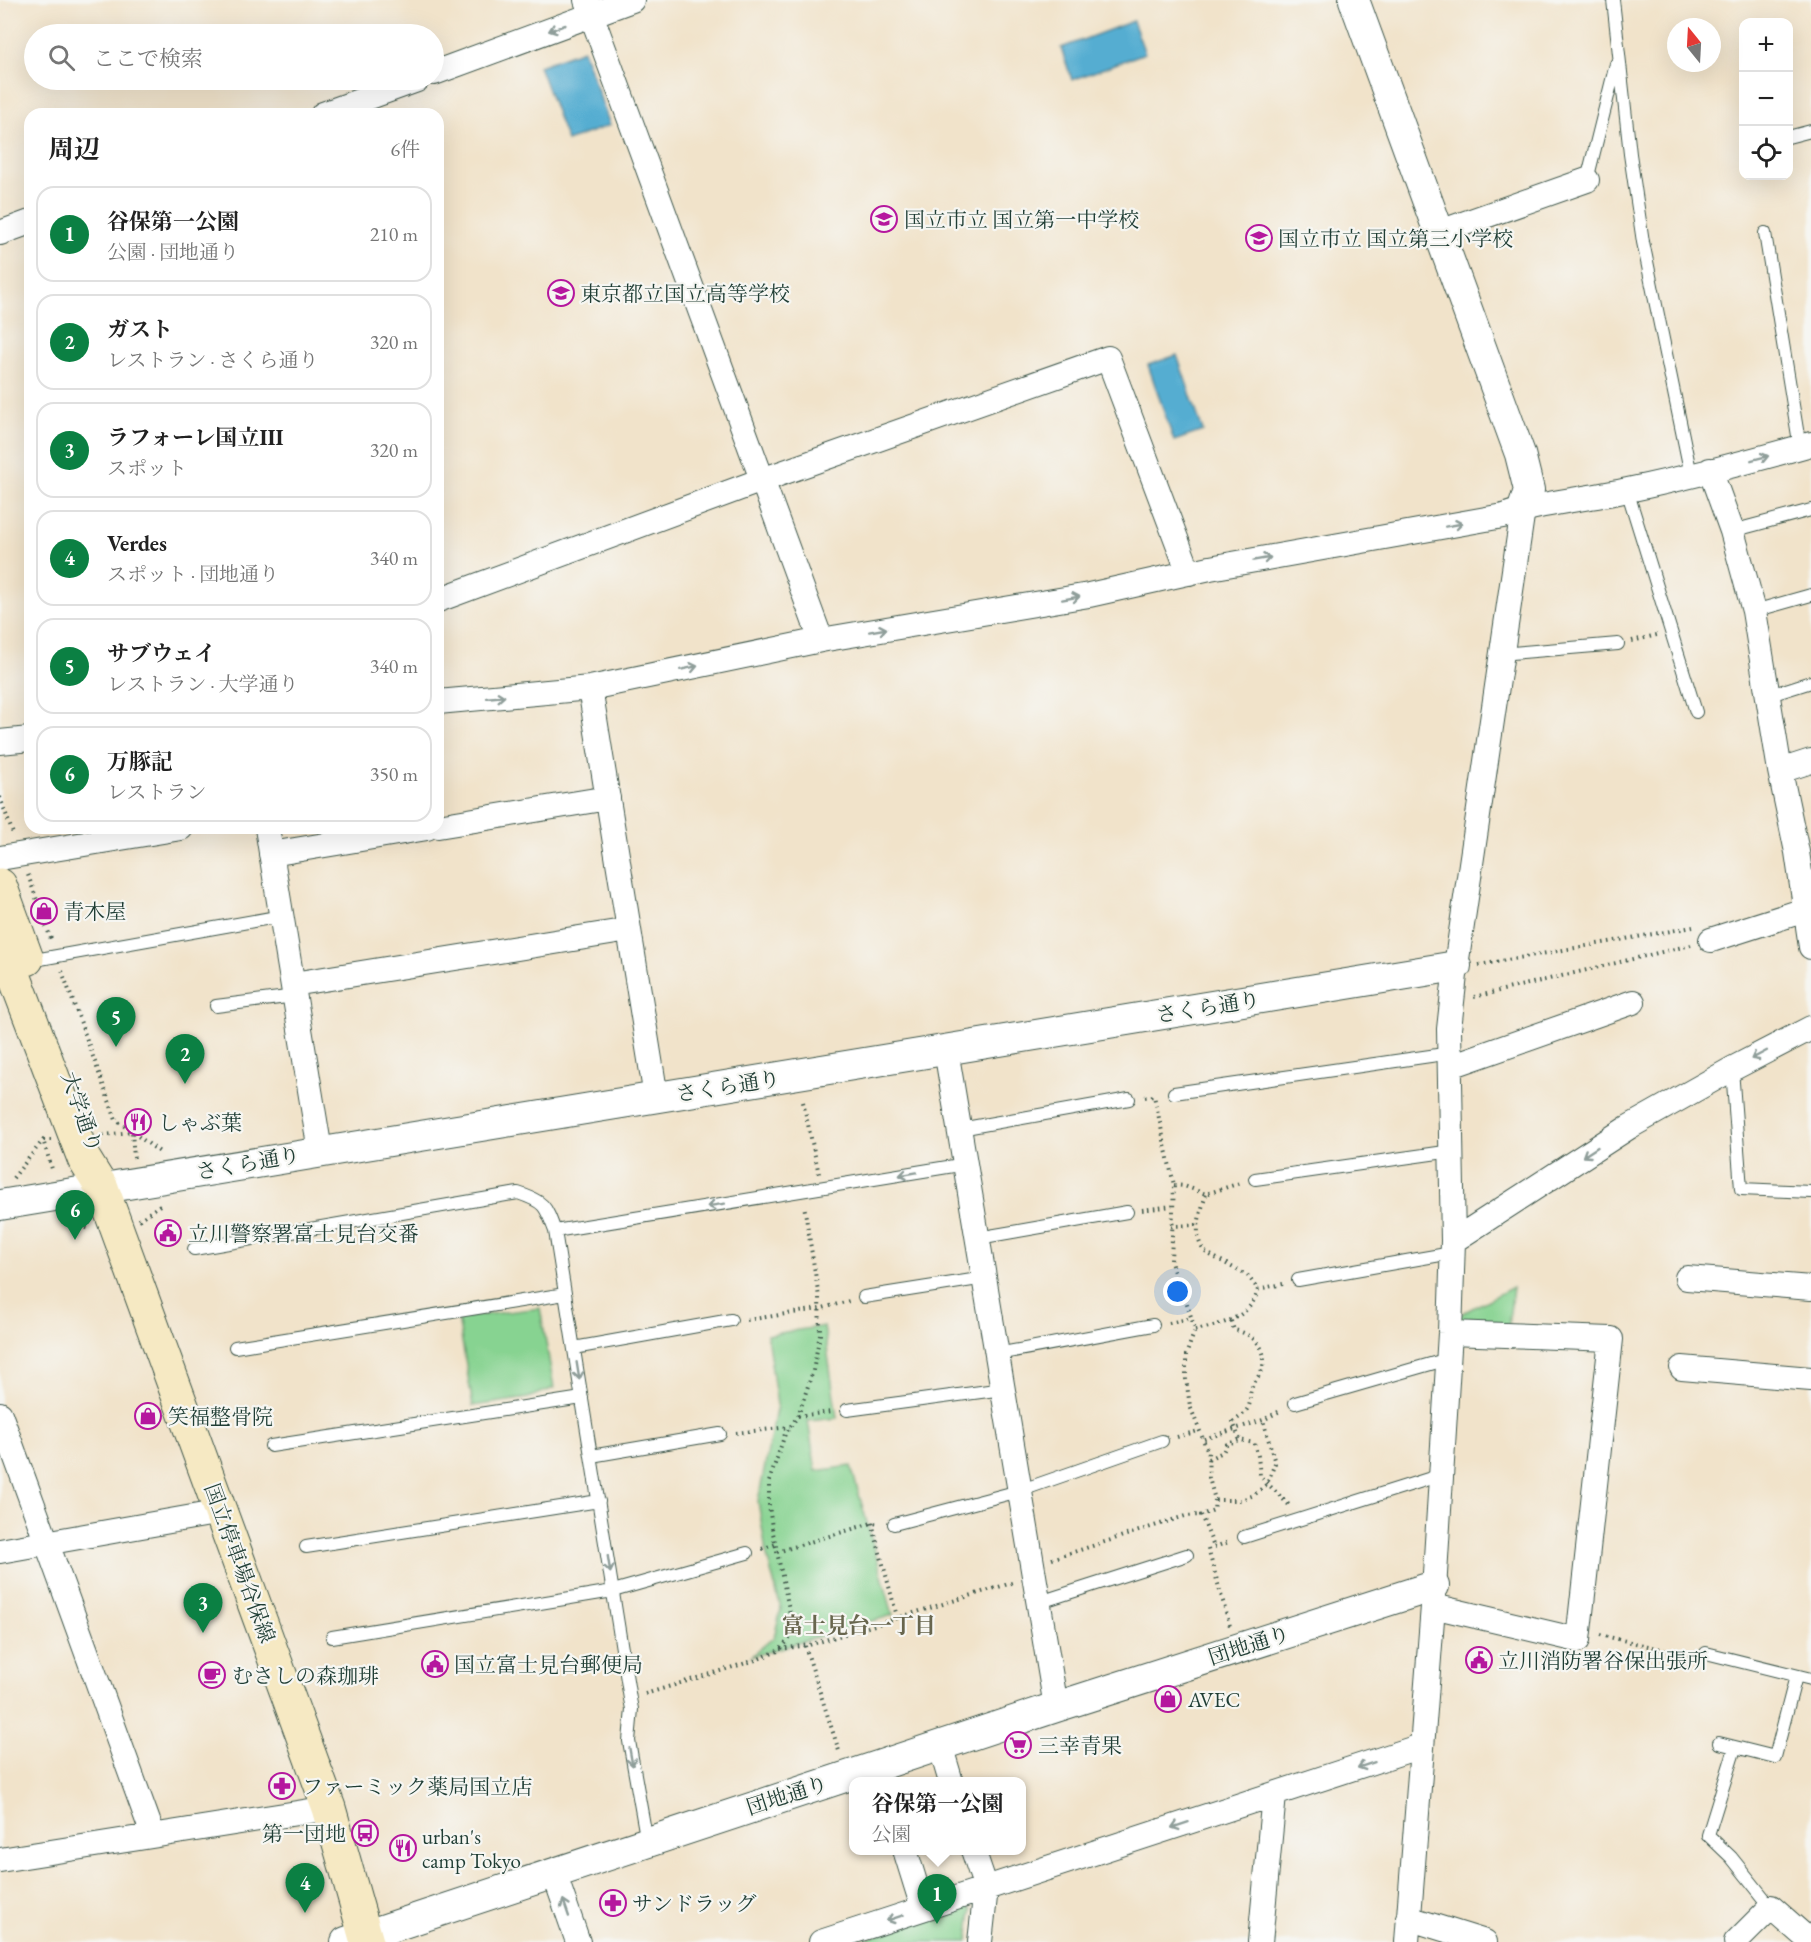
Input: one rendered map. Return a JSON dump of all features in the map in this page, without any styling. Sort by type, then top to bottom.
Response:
[{"type":"main road","name":"大学通り","points":[[0,885],[24,955],[84,1160],[102,1188]]},
{"type":"main road","name":"国立停車場谷保線","points":[[102,1188],[329,1808],[360,1940]]},
{"type":"street","points":[[444,69],[589,8],[632,0]]},
{"type":"street","points":[[1354,0],[1520,454],[1529,490],[1523,509],[1500,654],[1462,966],[1449,1029],[1453,1247],[1450,1333],[1434,1596],[1407,1942]]},
{"type":"street","points":[[589,8],[821,640]]},
{"type":"street","points":[[340,108],[389,90]]},
{"type":"street","points":[[1440,232],[1587,180]]},
{"type":"street","points":[[0,233],[24,224]]},
{"type":"street","points":[[444,598],[762,480],[1108,358],[1189,573]]},
{"type":"street","points":[[444,701],[591,688],[821,640],[1089,595],[1189,573],[1503,516],[1523,509],[1627,490],[1805,446]]},
{"type":"street","points":[[1700,473],[1732,531],[1754,611],[1780,771],[1804,850],[1805,910],[1811,944]]},
{"type":"street","points":[[591,688],[656,1097]]},
{"type":"street","points":[[0,742],[24,740]]},
{"type":"street","points":[[1780,771],[1811,761]]},
{"type":"street","points":[[444,825],[608,798]]},
{"type":"street","points":[[10,856],[144,834]]},
{"type":"street","points":[[268,834],[320,1151]]},
{"type":"street","points":[[271,854],[391,834]]},
{"type":"street","points":[[1715,938],[1805,910]]},
{"type":"street","points":[[294,990],[629,930]]},
{"type":"street","name":"さくら通り","points":[[4,1194],[102,1188],[1462,966]]},
{"type":"street","points":[[1451,1059],[1633,1002]]},
{"type":"street","points":[[1453,1247],[1629,1127],[1811,1028]]},
{"type":"street","points":[[946,1050],[1056,1707]]},
{"type":"street","points":[[1687,1278],[1811,1288]]},
{"type":"street","points":[[1434,1596],[1578,1640],[1611,1339],[1450,1333]]},
{"type":"street","points":[[1682,1368],[1811,1379]]},
{"type":"street","points":[[0,1414],[153,1836]]},
{"type":"street","points":[[0,1551],[221,1512]]},
{"type":"street","name":"団地通り","points":[[360,1940],[847,1775],[881,1773],[940,1745],[1237,1649],[1434,1596]]},
{"type":"street","points":[[940,1745],[950,1777]]},
{"type":"street","points":[[821,1942],[850,1937],[923,1908],[1421,1746]]},
{"type":"street","points":[[1260,1942],[1274,1795]]},
{"type":"street","points":[[0,1860],[329,1808]]},
{"type":"street","points":[[906,1855],[923,1908]]},
{"type":"street","points":[[974,1855],[986,1888],[980,1942]]},
{"type":"street","points":[[554,1873],[578,1942]]},
{"type":"street","points":[[1736,1942],[1771,1907],[1811,1942]]},
{"type":"street","points":[[1408,1918],[1485,1942]]},
{"type":"lane","points":[[1613,0],[1629,154],[1643,242],[1700,473]]},
{"type":"lane","points":[[1587,180],[1618,57]]},
{"type":"lane","points":[[1793,135],[1811,130]]},
{"type":"lane","points":[[1765,233],[1805,446]]},
{"type":"lane","points":[[1627,490],[1696,712]]},
{"type":"lane","points":[[1732,531],[1811,510]]},
{"type":"lane","points":[[1754,611],[1811,595]]},
{"type":"lane","points":[[1500,654],[1618,644]]},
{"type":"lane","points":[[1767,696],[1811,682]]},
{"type":"lane","points":[[24,955],[282,916]]},
{"type":"lane","points":[[216,1006],[294,990]]},
{"type":"lane","points":[[1174,1093],[1451,1059]]},
{"type":"lane","points":[[1732,1069],[1741,1189],[1811,1192]]},
{"type":"lane","points":[[960,1129],[1129,1100]]},
{"type":"lane","points":[[1255,1179],[1452,1151]]},
{"type":"lane","points":[[555,1231],[966,1164]]},
{"type":"lane","points":[[194,1249],[518,1193],[539,1200],[549,1214],[555,1231],[566,1294],[632,1709],[628,1741],[647,1842]]},
{"type":"lane","points":[[978,1238],[1127,1212]]},
{"type":"lane","points":[[1298,1281],[1453,1247]]},
{"type":"lane","points":[[864,1297],[985,1278]]},
{"type":"lane","points":[[235,1347],[566,1294]]},
{"type":"lane","points":[[574,1348],[731,1320]]},
{"type":"lane","points":[[997,1354],[1153,1325]]},
{"type":"lane","points":[[1294,1403],[1448,1359]]},
{"type":"lane","points":[[847,1410],[1003,1389]]},
{"type":"lane","points":[[271,1446],[582,1398]]},
{"type":"lane","points":[[591,1456],[720,1434]]},
{"type":"lane","points":[[894,1524],[1019,1491],[1162,1441]]},
{"type":"lane","points":[[1244,1538],[1441,1475]]},
{"type":"lane","points":[[306,1547],[599,1501]]},
{"type":"lane","points":[[332,1637],[613,1591],[747,1554]]},
{"type":"lane","points":[[1037,1603],[1187,1556]]},
{"type":"lane","points":[[1706,1653],[1811,1679]]},
{"type":"lane","points":[[1719,1743],[1775,1757],[1796,1676]]},
{"type":"lane","points":[[1735,1748],[1708,1835],[1731,1857],[1771,1907]]},
{"type":"path","points":[[1618,644],[1670,632]]},
{"type":"path","points":[[0,797],[24,955],[116,1120],[167,1157]]},
{"type":"path","points":[[1462,966],[1714,923],[1715,938],[1668,952],[1465,999]]},
{"type":"path","points":[[630,1699],[756,1660],[780,1650],[805,1646],[898,1620],[1185,1516],[1201,1515],[1214,1510],[1215,1500],[1209,1478],[1204,1439],[1198,1431],[1190,1406],[1186,1379],[1186,1355],[1195,1330],[1171,1262],[1174,1185],[1154,1096],[1129,1100]]},
{"type":"path","points":[[803,1102],[821,1189]]},
{"type":"path","points":[[4,1194],[51,1131]]},
{"type":"path","points":[[111,1134],[132,1132]]},
{"type":"path","points":[[132,1132],[135,1160]]},
{"type":"path","points":[[44,1140],[53,1173]]},
{"type":"path","points":[[1174,1185],[1206,1194],[1255,1179]]},
{"type":"path","points":[[780,1650],[794,1633],[769,1505],[769,1482],[785,1434],[798,1416],[813,1371],[820,1334],[819,1309],[801,1192]]},
{"type":"path","points":[[1206,1194],[1198,1225],[1200,1246],[1206,1252],[1248,1276],[1258,1289]]},
{"type":"path","points":[[1127,1212],[1172,1206]]},
{"type":"path","points":[[132,1225],[158,1207]]},
{"type":"path","points":[[1171,1226],[1198,1225]]},
{"type":"path","points":[[1258,1289],[1298,1281]]},
{"type":"path","points":[[1195,1330],[1217,1326],[1245,1312],[1256,1298],[1258,1289]]},
{"type":"path","points":[[731,1320],[757,1320],[819,1309],[864,1297]]},
{"type":"path","points":[[1153,1325],[1192,1318]]},
{"type":"path","points":[[1230,1321],[1234,1330],[1246,1332],[1256,1340],[1264,1358],[1263,1368],[1249,1394],[1250,1404],[1246,1413],[1233,1422],[1240,1440]]},
{"type":"path","points":[[1204,1439],[1263,1420],[1294,1403]]},
{"type":"path","points":[[798,1416],[847,1410]]},
{"type":"path","points":[[1215,1500],[1241,1500],[1254,1496],[1268,1484],[1275,1463],[1263,1420]]},
{"type":"path","points":[[720,1434],[790,1427]]},
{"type":"path","points":[[1162,1441],[1198,1431]]},
{"type":"path","points":[[1208,1459],[1223,1452],[1227,1444],[1240,1440],[1254,1443],[1260,1476],[1302,1519]]},
{"type":"path","points":[[1201,1515],[1214,1547]]},
{"type":"path","points":[[777,1552],[872,1523],[898,1620]]},
{"type":"path","points":[[1187,1556],[1244,1538]]},
{"type":"path","points":[[1208,1549],[1237,1649]]},
{"type":"path","points":[[1579,1630],[1690,1656],[1706,1653]]},
{"type":"path","points":[[805,1646],[847,1775]]},
{"type":"green space","points":[[1513,1287],[1508,1329],[1464,1328],[1455,1317]]},
{"type":"green space","points":[[540,1308],[554,1388],[528,1398],[473,1406],[458,1318]]},
{"type":"green space","points":[[824,1326],[837,1418],[808,1421],[816,1471],[851,1466],[893,1615],[750,1657],[774,1637],[781,1609],[766,1552],[758,1501],[777,1405],[767,1335]]},
{"type":"green space","points":[[963,1905],[972,1910],[968,1942],[858,1942]]},
{"type":"water","points":[[1133,21],[1145,53],[1072,80],[1061,48]]},
{"type":"water","points":[[583,50],[610,125],[567,141],[539,66]]},
{"type":"water","points":[[1177,355],[1203,431],[1174,441],[1148,365]]},
{"type":"place","name":"国立市立 国立第一中学校","points":[[884,219]]},
{"type":"place","name":"国立市立 国立第三小学校","points":[[1259,238]]},
{"type":"place","name":"東京都立国立高等学校","points":[[561,293]]},
{"type":"place","name":"青木屋","points":[[44,911]]},
{"type":"place","name":"サブウェイ","points":[[116,1047]]},
{"type":"place","name":"ガスト","points":[[185,1084]]},
{"type":"place","name":"しゃぶ葉","points":[[138,1122]]},
{"type":"place","name":"立川警察署富士見台交番","points":[[168,1233]]},
{"type":"place","name":"万豚記","points":[[75,1240]]},
{"type":"place","name":"笑福整骨院","points":[[148,1416]]},
{"type":"place","name":"ラフォーレ国立III","points":[[203,1633]]},
{"type":"place","name":"立川消防署谷保出張所","points":[[1479,1660]]},
{"type":"place","name":"国立富士見台郵便局","points":[[435,1664]]},
{"type":"place","name":"むさしの森珈琲","points":[[212,1675]]},
{"type":"place","name":"AVEC","points":[[1168,1699]]},
{"type":"place","name":"三幸青果","points":[[1018,1745]]},
{"type":"place","name":"ファーミック薬局国立店","points":[[282,1786]]},
{"type":"place","name":"第一団地","points":[[365,1833]]},
{"type":"place","name":"urban's camp Tokyo","points":[[403,1848]]},
{"type":"place","name":"サンドラッグ","points":[[613,1903]]},
{"type":"place","name":"Verdes","points":[[305,1913]]},
{"type":"place","name":"谷保第一公園","points":[[937,1924]]},
{"type":"district","name":"富士見台一丁目","points":[[859,1625]]}]
